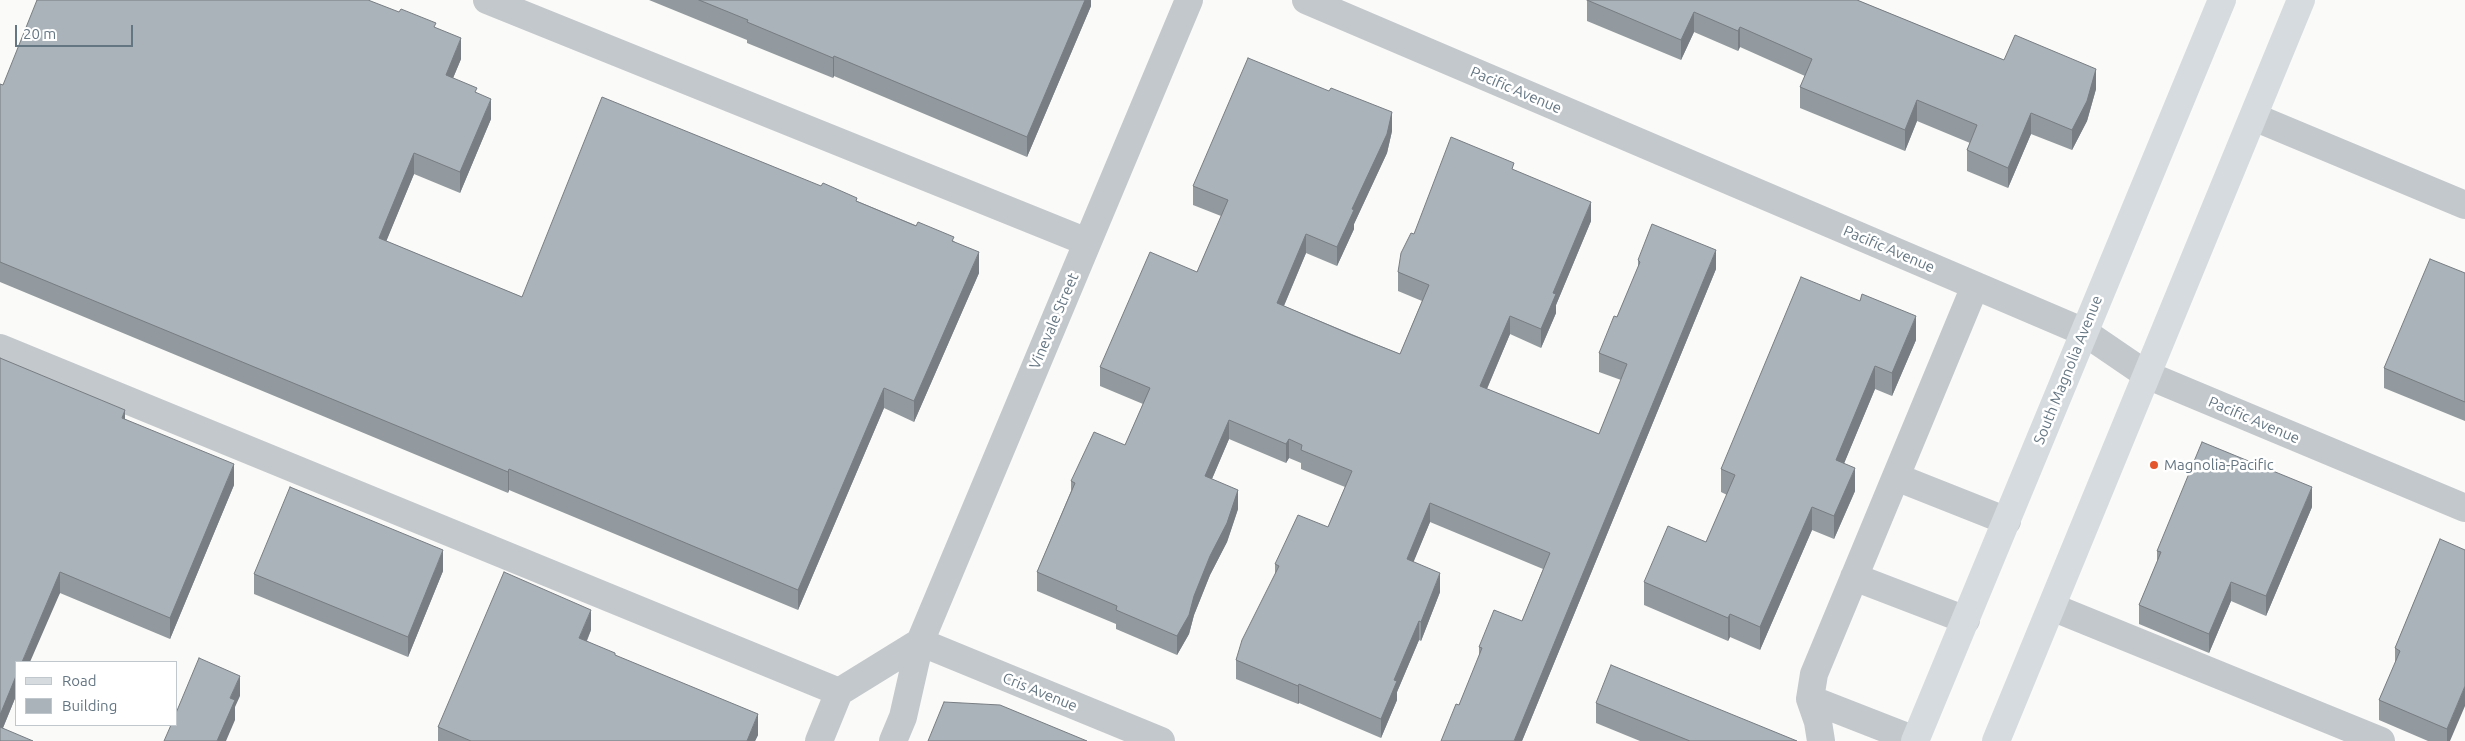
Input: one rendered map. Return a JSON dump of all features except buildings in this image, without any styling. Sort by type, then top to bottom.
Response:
[{"type":"main road","name":"South Magnolia Avenue","points":[[1915,740],[2222,0]]},
{"type":"main road","points":[[1996,741],[2301,0]]},
{"type":"street","points":[[487,0],[1087,242]]},
{"type":"street","name":"Vinevale Street","points":[[893,741],[903,717],[920,642],[1188,0]]},
{"type":"street","name":"Pacific Avenue","points":[[1306,0],[2084,332],[2147,375],[2465,508]]},
{"type":"street","points":[[2254,117],[2465,205]]},
{"type":"street","points":[[1821,741],[1818,722],[1810,699],[1814,674],[1975,286]]},
{"type":"street","points":[[0,348],[839,692]]},
{"type":"street","points":[[1896,477],[2007,520]]},
{"type":"street","points":[[1854,577],[1966,620]]},
{"type":"street","points":[[2052,607],[2381,741]]},
{"type":"street","points":[[819,741],[839,692],[920,642]]},
{"type":"street","name":"Cris Avenue","points":[[920,642],[1161,741]]},
{"type":"street","points":[[1810,699],[1915,740]]},
{"type":"place","name":"Magnolia-Pacific","points":[[2154,465]]}]
